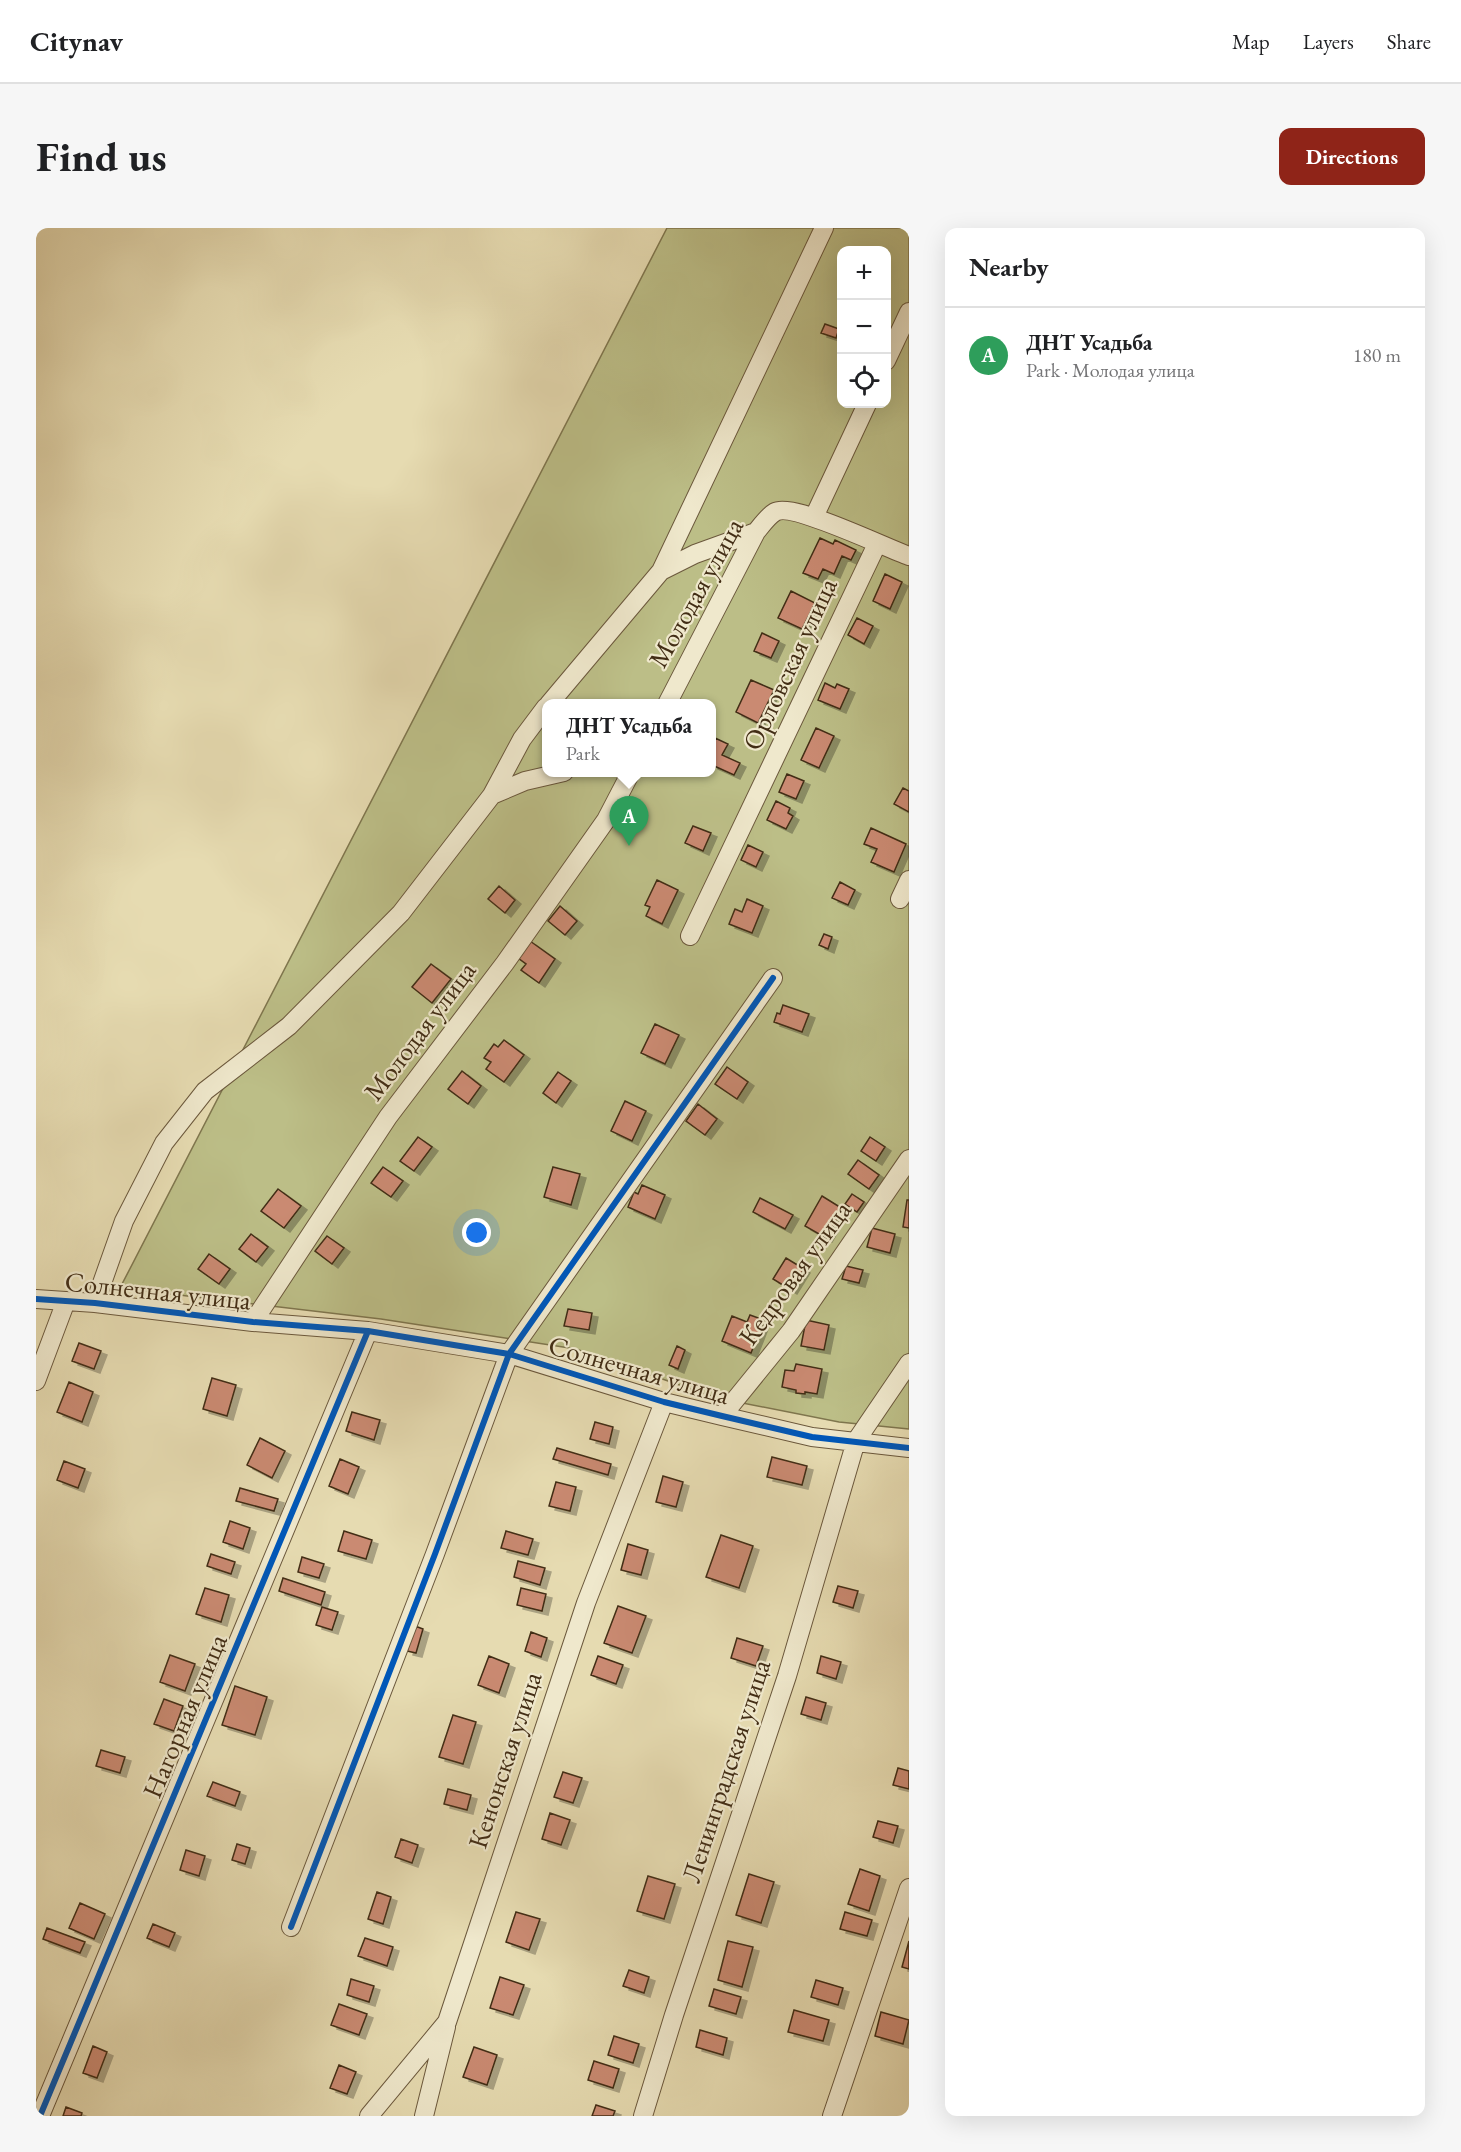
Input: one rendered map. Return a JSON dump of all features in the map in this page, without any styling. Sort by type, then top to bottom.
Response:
[{"type":"street","points":[[553,699],[568,678],[661,571],[824,228]]},
{"type":"street","points":[[889,354],[909,312]]},
{"type":"street","points":[[865,408],[814,517],[909,556]]},
{"type":"street","name":"Молодая улица","points":[[669,699],[756,532],[775,512],[789,510],[814,517]]},
{"type":"street","points":[[661,571],[695,554],[756,532]]},
{"type":"street","name":"Орловская улица","points":[[690,936],[877,544]]},
{"type":"street","points":[[95,1303],[124,1221],[164,1143],[206,1092],[289,1026],[400,913],[492,795],[522,740],[542,712]]},
{"type":"street","points":[[492,795],[525,781],[542,777]]},
{"type":"street","name":"Молодая улица","points":[[253,1322],[388,1117],[505,963],[606,820],[628,777]]},
{"type":"street","points":[[900,899],[909,880]]},
{"type":"street","points":[[291,1927],[435,1554],[509,1354],[773,978]]},
{"type":"street","name":"Кедровая улица","points":[[722,1416],[791,1330],[909,1160]]},
{"type":"street","name":"Солнечная улица","points":[[36,1299],[95,1303],[253,1322],[368,1331],[509,1354],[664,1402],[722,1416],[812,1437],[909,1448]]},
{"type":"street","points":[[36,1381],[66,1301]]},
{"type":"street","name":"Нагорная улица","points":[[40,2116],[368,1331]]},
{"type":"street","name":"Ленинградская улица","points":[[643,2116],[674,2015],[787,1676],[856,1441],[909,1363]]},
{"type":"street","name":"Кенонская улица","points":[[369,2116],[447,2022],[586,1604],[664,1402]]},
{"type":"street","points":[[832,2116],[909,1888]]},
{"type":"street","points":[[424,2116],[447,2022]]},
{"type":"green space","points":[[667,228],[909,228],[909,1429],[839,1422],[717,1398],[576,1349],[381,1319],[120,1288]]},
{"type":"building","points":[[825,324],[837,328],[836,338],[821,333]]},
{"type":"building","points":[[820,538],[833,544],[835,540],[856,550],[851,560],[842,556],[834,574],[823,569],[818,579],[803,573]]},
{"type":"building","points":[[885,574],[902,582],[890,609],[873,601]]},
{"type":"building","points":[[791,591],[815,603],[802,629],[778,618]]},
{"type":"building","points":[[857,618],[873,626],[864,644],[848,635]]},
{"type":"building","points":[[762,633],[779,641],[771,658],[754,651]]},
{"type":"building","points":[[751,680],[774,690],[758,723],[736,712]]},
{"type":"building","points":[[825,683],[835,688],[837,684],[849,689],[840,709],[818,700]]},
{"type":"building","points":[[816,728],[834,736],[819,768],[801,760]]},
{"type":"building","points":[[716,738],[728,744],[722,755],[740,763],[734,775],[716,767]]},
{"type":"building","points":[[787,774],[804,781],[796,799],[779,792]]},
{"type":"building","points":[[903,788],[909,791],[909,812],[894,804]]},
{"type":"building","points":[[776,801],[790,808],[788,813],[793,816],[786,829],[767,820]]},
{"type":"building","points":[[693,826],[711,833],[703,851],[685,843]]},
{"type":"building","points":[[871,828],[906,844],[894,872],[871,862],[877,849],[864,844]]},
{"type":"building","points":[[748,845],[763,852],[756,867],[741,860]]},
{"type":"building","points":[[657,880],[678,890],[662,924],[646,916],[650,907],[645,905]]},
{"type":"building","points":[[840,882],[855,890],[848,905],[832,898]]},
{"type":"building","points":[[499,886],[515,900],[505,913],[488,899]]},
{"type":"building","points":[[747,899],[763,906],[752,933],[729,924],[735,909],[742,912]]},
{"type":"building","points":[[560,906],[577,921],[565,935],[548,921]]},
{"type":"building","points":[[824,934],[832,937],[828,949],[819,945]]},
{"type":"building","points":[[530,941],[555,959],[539,983],[521,970],[526,964],[518,958]]},
{"type":"building","points":[[431,964],[451,979],[432,1003],[412,987]]},
{"type":"building","points":[[783,1005],[809,1014],[802,1032],[774,1022]]},
{"type":"building","points":[[655,1024],[679,1035],[665,1064],[641,1053]]},
{"type":"building","points":[[504,1040],[524,1055],[504,1082],[486,1069],[491,1062],[484,1058],[494,1044],[498,1047]]},
{"type":"building","points":[[727,1067],[748,1082],[737,1099],[715,1084]]},
{"type":"building","points":[[462,1071],[481,1086],[468,1104],[448,1089]]},
{"type":"building","points":[[558,1072],[571,1081],[556,1103],[543,1093]]},
{"type":"building","points":[[625,1101],[646,1111],[632,1141],[611,1131]]},
{"type":"building","points":[[698,1104],[717,1119],[705,1135],[686,1121]]},
{"type":"building","points":[[418,1137],[432,1147],[414,1171],[400,1161]]},
{"type":"building","points":[[870,1137],[885,1147],[876,1161],[861,1151]]},
{"type":"building","points":[[858,1160],[879,1175],[869,1189],[848,1174]]},
{"type":"building","points":[[383,1167],[403,1181],[391,1197],[371,1183]]},
{"type":"building","points":[[553,1167],[580,1174],[571,1205],[544,1197]]},
{"type":"building","points":[[642,1185],[665,1195],[655,1219],[628,1207],[634,1192],[638,1194]]},
{"type":"building","points":[[278,1189],[301,1206],[284,1228],[261,1211]]},
{"type":"building","points":[[852,1194],[864,1202],[857,1212],[845,1204]]},
{"type":"building","points":[[822,1196],[843,1209],[826,1238],[805,1226]]},
{"type":"building","points":[[760,1198],[793,1215],[785,1229],[753,1212]]},
{"type":"building","points":[[907,1200],[909,1200],[909,1228],[903,1227]]},
{"type":"building","points":[[872,1228],[895,1234],[890,1253],[867,1247]]},
{"type":"building","points":[[251,1234],[268,1247],[256,1262],[239,1249]]},
{"type":"building","points":[[327,1236],[344,1248],[332,1264],[315,1251]]},
{"type":"building","points":[[209,1254],[230,1269],[219,1284],[198,1269]]},
{"type":"building","points":[[786,1258],[804,1269],[791,1290],[773,1279]]},
{"type":"building","points":[[846,1266],[863,1270],[859,1283],[842,1279]]},
{"type":"building","points":[[568,1309],[592,1313],[589,1330],[564,1326]]},
{"type":"building","points":[[750,1315],[764,1320],[751,1353],[722,1341],[732,1316],[747,1322]]},
{"type":"building","points":[[806,1320],[829,1325],[824,1350],[801,1346]]},
{"type":"building","points":[[79,1343],[101,1351],[94,1369],[72,1361]]},
{"type":"building","points":[[677,1346],[685,1350],[678,1369],[669,1365]]},
{"type":"building","points":[[796,1364],[822,1369],[817,1394],[796,1393],[796,1390],[782,1387],[785,1370],[794,1371]]},
{"type":"building","points":[[212,1378],[236,1385],[227,1416],[203,1409]]},
{"type":"building","points":[[69,1382],[93,1392],[82,1422],[57,1412]]},
{"type":"building","points":[[352,1412],[380,1420],[374,1440],[346,1431]]},
{"type":"building","points":[[595,1422],[613,1427],[609,1444],[590,1439]]},
{"type":"building","points":[[260,1438],[285,1451],[272,1478],[247,1465]]},
{"type":"building","points":[[557,1448],[611,1464],[608,1475],[553,1459]]},
{"type":"building","points":[[772,1457],[807,1466],[802,1485],[767,1477]]},
{"type":"building","points":[[340,1459],[359,1467],[348,1494],[329,1486]]},
{"type":"building","points":[[64,1461],[85,1469],[78,1488],[57,1480]]},
{"type":"building","points":[[663,1476],[683,1482],[676,1507],[656,1502]]},
{"type":"building","points":[[556,1482],[576,1487],[570,1511],[549,1506]]},
{"type":"building","points":[[240,1488],[278,1499],[274,1511],[236,1501]]},
{"type":"building","points":[[230,1521],[250,1528],[243,1549],[223,1542]]},
{"type":"building","points":[[344,1531],[372,1540],[366,1559],[338,1551]]},
{"type":"building","points":[[506,1531],[533,1539],[528,1555],[501,1548]]},
{"type":"building","points":[[721,1535],[753,1546],[739,1588],[706,1577]]},
{"type":"building","points":[[628,1544],[648,1550],[641,1575],[621,1570]]},
{"type":"building","points":[[211,1554],[235,1562],[231,1574],[207,1566]]},
{"type":"building","points":[[302,1557],[324,1564],[319,1578],[298,1572]]},
{"type":"building","points":[[518,1561],[545,1568],[540,1585],[514,1577]]},
{"type":"building","points":[[283,1578],[325,1592],[321,1605],[279,1591]]},
{"type":"building","points":[[838,1586],[858,1591],[853,1608],[833,1602]]},
{"type":"building","points":[[205,1588],[229,1595],[221,1622],[196,1614]]},
{"type":"building","points":[[521,1588],[546,1594],[542,1611],[517,1605]]},
{"type":"building","points":[[618,1606],[646,1616],[632,1653],[604,1643]]},
{"type":"building","points":[[322,1607],[338,1612],[332,1630],[316,1625]]},
{"type":"building","points":[[415,1626],[423,1629],[416,1653],[407,1651]]},
{"type":"building","points":[[531,1632],[547,1638],[541,1657],[525,1651]]},
{"type":"building","points":[[737,1638],[763,1646],[756,1666],[731,1658]]},
{"type":"building","points":[[170,1655],[195,1664],[185,1691],[160,1682]]},
{"type":"building","points":[[489,1656],[509,1664],[499,1693],[478,1685]]},
{"type":"building","points":[[598,1656],[623,1665],[616,1684],[591,1675]]},
{"type":"building","points":[[821,1656],[841,1662],[836,1679],[817,1673]]},
{"type":"building","points":[[235,1686],[267,1697],[255,1735],[222,1725]]},
{"type":"building","points":[[806,1697],[826,1703],[821,1720],[801,1714]]},
{"type":"building","points":[[164,1699],[183,1706],[174,1731],[154,1724]]},
{"type":"building","points":[[453,1715],[476,1722],[463,1764],[439,1757]]},
{"type":"building","points":[[101,1750],[125,1757],[120,1773],[96,1766]]},
{"type":"building","points":[[898,1768],[909,1771],[909,1789],[893,1785]]},
{"type":"building","points":[[563,1772],[582,1778],[573,1803],[554,1797]]},
{"type":"building","points":[[213,1782],[240,1792],[235,1806],[207,1796]]},
{"type":"building","points":[[448,1789],[471,1795],[467,1810],[444,1804]]},
{"type":"building","points":[[550,1813],[570,1820],[561,1845],[542,1839]]},
{"type":"building","points":[[878,1821],[898,1826],[893,1843],[873,1837]]},
{"type":"building","points":[[401,1839],[418,1845],[412,1863],[395,1857]]},
{"type":"building","points":[[237,1844],[250,1848],[245,1864],[232,1860]]},
{"type":"building","points":[[186,1850],[205,1856],[199,1876],[180,1870]]},
{"type":"building","points":[[860,1869],[880,1876],[869,1911],[848,1904]]},
{"type":"building","points":[[749,1874],[774,1882],[761,1923],[736,1915]]},
{"type":"building","points":[[648,1876],[675,1884],[664,1919],[637,1911]]},
{"type":"building","points":[[377,1892],[391,1897],[383,1924],[368,1919]]},
{"type":"building","points":[[80,1903],[105,1914],[94,1939],[69,1928]]},
{"type":"building","points":[[516,1912],[540,1919],[529,1950],[506,1942]]},
{"type":"building","points":[[845,1912],[872,1920],[867,1936],[840,1929]]},
{"type":"building","points":[[153,1924],[175,1933],[169,1947],[147,1938]]},
{"type":"building","points":[[47,1928],[85,1942],[80,1953],[43,1939]]},
{"type":"building","points":[[365,1938],[393,1947],[387,1966],[358,1956]]},
{"type":"building","points":[[728,1941],[753,1947],[742,1987],[718,1980]]},
{"type":"building","points":[[909,1941],[909,1969],[902,1967]]},
{"type":"building","points":[[629,1970],[649,1977],[644,1993],[623,1986]]},
{"type":"building","points":[[500,1977],[524,1985],[513,2015],[490,2008]]},
{"type":"building","points":[[351,1979],[374,1986],[369,2002],[347,1995]]},
{"type":"building","points":[[816,1980],[843,1988],[838,2005],[811,1997]]},
{"type":"building","points":[[714,1989],[741,1997],[736,2014],[709,2006]]},
{"type":"building","points":[[339,2004],[367,2014],[359,2035],[331,2025]]},
{"type":"building","points":[[794,2010],[829,2020],[823,2041],[788,2032]]},
{"type":"building","points":[[881,2012],[909,2020],[903,2044],[875,2036]]},
{"type":"building","points":[[700,2030],[727,2038],[723,2055],[696,2047]]},
{"type":"building","points":[[614,2036],[639,2044],[633,2063],[608,2055]]},
{"type":"building","points":[[93,2046],[107,2052],[97,2078],[83,2073]]},
{"type":"building","points":[[474,2047],[497,2055],[487,2085],[463,2077]]},
{"type":"building","points":[[594,2061],[619,2069],[613,2088],[588,2080]]},
{"type":"building","points":[[339,2065],[356,2072],[347,2094],[330,2088]]},
{"type":"building","points":[[596,2105],[615,2111],[613,2116],[592,2116]]},
{"type":"building","points":[[66,2107],[82,2113],[81,2116],[63,2116]]},
{"type":"cycle path","points":[[291,1927],[435,1554],[509,1354],[773,978]]},
{"type":"cycle path","points":[[36,1299],[95,1303],[253,1322],[368,1331],[509,1354],[664,1402],[722,1416],[812,1437],[909,1448]]},
{"type":"cycle path","points":[[40,2116],[368,1331]]},
{"type":"place","name":"ДНТ Усадьба","points":[[629,846]]}]
